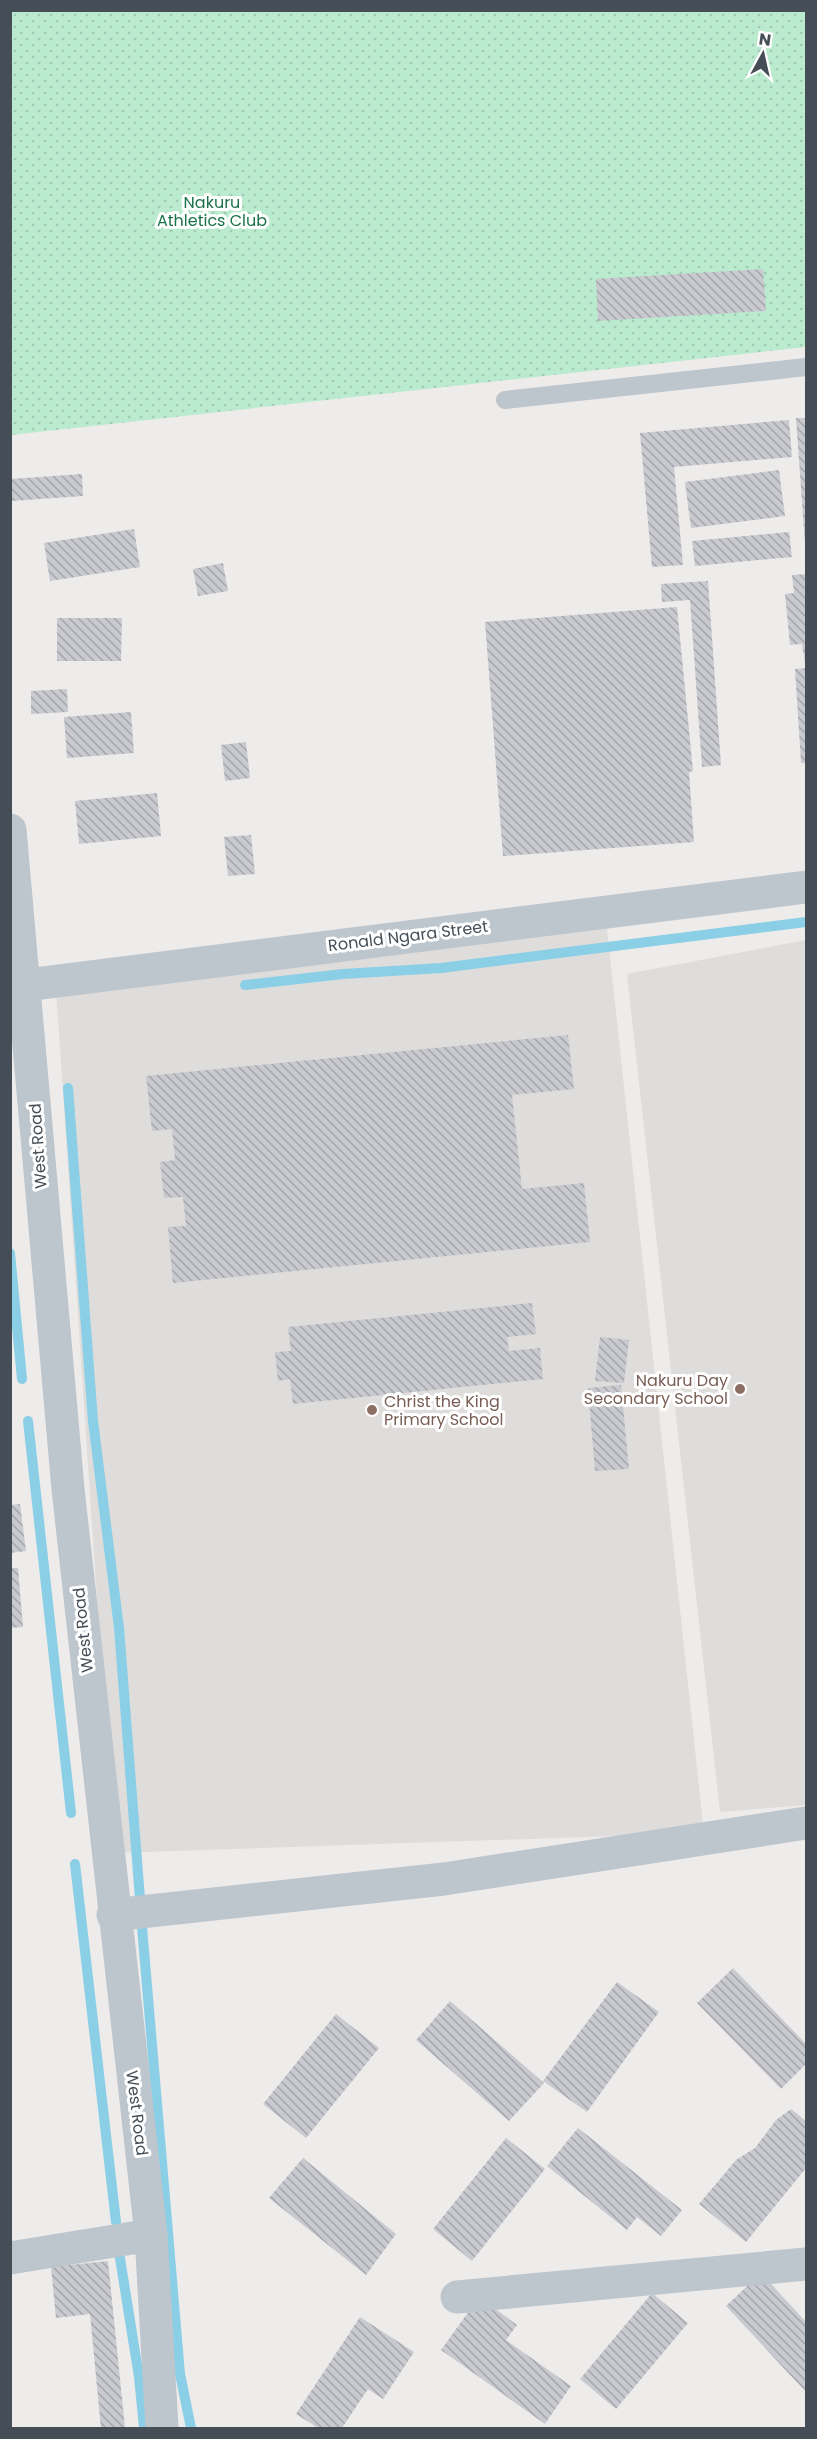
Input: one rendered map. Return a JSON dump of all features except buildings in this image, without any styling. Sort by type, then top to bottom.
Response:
[{"type":"street","name":"West Road","points":[[10,830],[18,986],[113,1916],[150,2235],[162,2428]]},
{"type":"street","name":"Ronald Ngara Street","points":[[18,986],[807,887]]},
{"type":"street","points":[[113,1916],[444,1879],[807,1823]]},
{"type":"street","points":[[10,2258],[150,2235]]},
{"type":"street","points":[[458,2297],[807,2264]]},
{"type":"lane","points":[[505,400],[807,367]]},
{"type":"shaded area","name":"Christ the King Primary School","points":[[606,919],[704,1833],[114,1853],[56,988]]},
{"type":"shaded area","name":"Nakuru Day Secondary School","points":[[806,940],[806,1805],[720,1812],[627,974]]},
{"type":"green space","name":"Nakuru Athletics Club","points":[[10,11],[806,11],[806,347],[11,435]]},
{"type":"waterway","points":[[245,985],[343,974],[441,968],[806,922]]},
{"type":"waterway","points":[[68,1088],[93,1421],[119,1628],[140,1899]]},
{"type":"waterway","points":[[10,1253],[22,1379]]},
{"type":"waterway","points":[[28,1421],[71,1813]]},
{"type":"waterway","points":[[75,1864],[116,2222]]},
{"type":"waterway","points":[[142,1927],[180,2374],[191,2428]]},
{"type":"waterway","points":[[119,2252],[139,2377],[144,2428]]},
{"type":"place","name":"Nakuru Day Secondary School","points":[[740,1389]]},
{"type":"place","name":"Christ the King Primary School","points":[[372,1410]]}]
